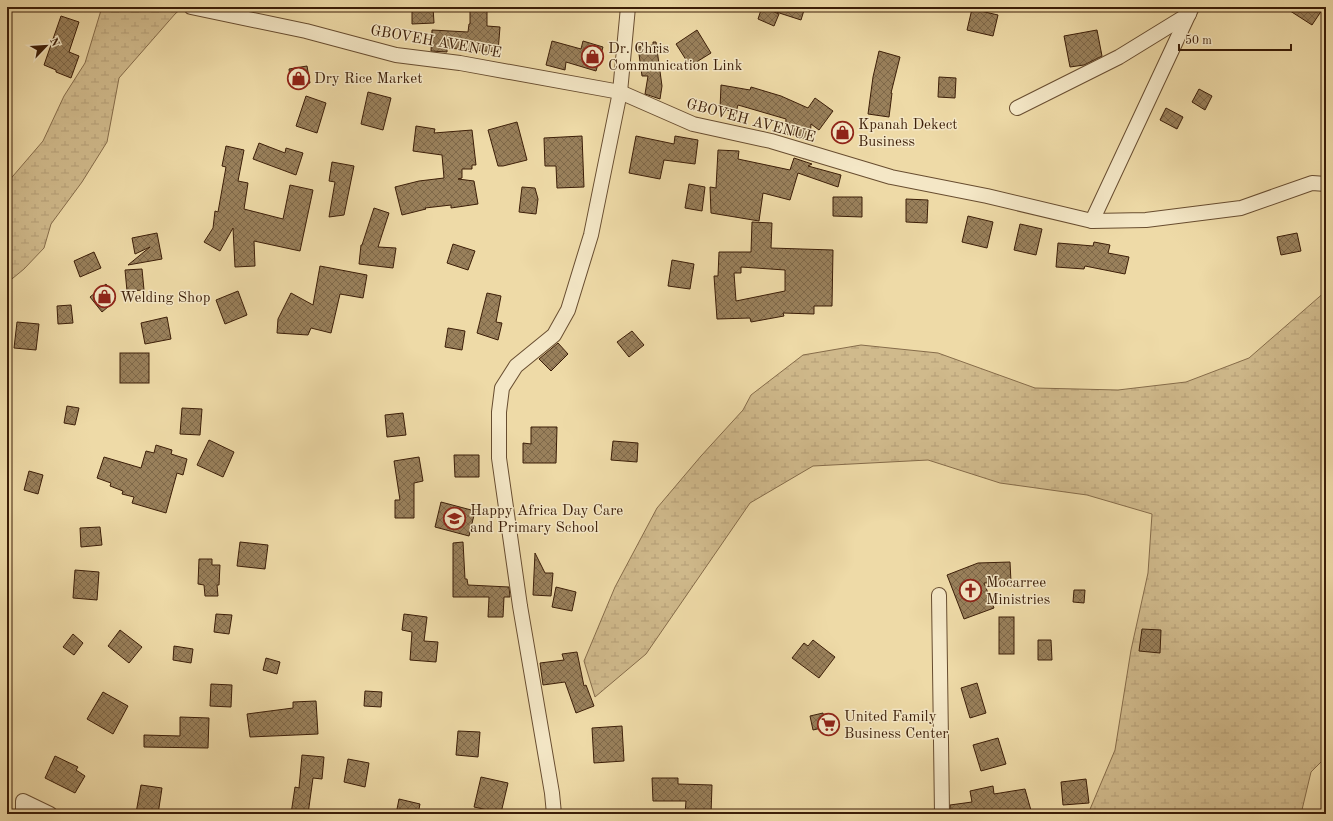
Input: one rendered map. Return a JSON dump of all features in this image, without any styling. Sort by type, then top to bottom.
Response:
[{"type":"street","name":"GBOVEH AVENUE","points":[[191,7],[306,31],[396,55],[460,63],[620,92],[693,124],[771,142],[891,177],[987,196],[1092,221],[1146,220],[1241,208],[1312,183],[1326,184]]},
{"type":"street","points":[[554,814],[552,794],[520,606],[499,458],[499,412],[502,388],[516,366],[554,335],[568,310],[591,235],[620,92],[628,7]]},
{"type":"street","points":[[1017,108],[1119,57],[1190,11]]},
{"type":"street","points":[[1092,221],[1190,11]]},
{"type":"street","points":[[940,595],[942,814]]},
{"type":"street","points":[[23,814],[23,801],[50,814]]},
{"type":"green space","points":[[102,7],[183,7],[175,14],[119,78],[107,142],[82,182],[51,224],[44,248],[24,269],[7,283],[7,183],[43,141],[64,96],[85,63]]},
{"type":"green space","points":[[1326,291],[1326,757],[1311,772],[1301,814],[1088,814],[1115,750],[1131,650],[1148,573],[1152,514],[1087,495],[1000,483],[928,460],[813,466],[750,503],[646,654],[595,697],[584,661],[615,587],[657,508],[701,456],[743,410],[751,395],[803,355],[861,345],[938,353],[1035,388],[1118,390],[1186,382],[1249,358]]},
{"type":"building","points":[[412,7],[433,7],[434,23],[412,24]]},
{"type":"building","points":[[470,7],[487,7],[487,26],[500,27],[498,52],[447,48],[447,52],[431,51],[432,30],[468,32],[470,24]]},
{"type":"building","points":[[762,7],[779,14],[774,26],[758,19]]},
{"type":"building","points":[[770,7],[805,7],[801,20],[770,10]]},
{"type":"building","points":[[1284,7],[1324,7],[1312,25]]},
{"type":"building","points":[[972,9],[998,15],[993,36],[967,30]]},
{"type":"building","points":[[61,16],[79,22],[69,52],[79,56],[71,78],[44,65]]},
{"type":"building","points":[[697,30],[711,53],[690,66],[676,44]]},
{"type":"building","points":[[1097,30],[1102,56],[1084,65],[1070,67],[1064,36]]},
{"type":"building","points":[[552,41],[581,49],[583,41],[603,47],[596,71],[566,62],[565,70],[546,65]]},
{"type":"building","points":[[653,42],[656,42],[662,86],[660,99],[645,94],[648,76],[642,76],[638,47],[653,45]]},
{"type":"building","points":[[879,51],[900,57],[891,93],[889,117],[868,114],[873,77]]},
{"type":"building","points":[[307,66],[310,83],[291,86],[289,69]]},
{"type":"building","points":[[939,77],[956,78],[955,98],[938,97]]},
{"type":"building","points":[[721,85],[750,90],[751,87],[781,96],[808,108],[815,98],[833,111],[819,130],[811,124],[810,139],[796,137],[796,135],[785,134],[786,119],[738,105],[736,112],[720,109]]},
{"type":"building","points":[[1199,89],[1212,96],[1205,110],[1192,102]]},
{"type":"building","points":[[368,92],[391,98],[383,130],[361,124]]},
{"type":"building","points":[[306,96],[326,103],[317,133],[296,126]]},
{"type":"building","points":[[1166,108],[1183,117],[1177,129],[1160,120]]},
{"type":"building","points":[[517,122],[527,160],[498,166],[488,130]]},
{"type":"building","points":[[416,126],[435,129],[434,133],[472,130],[476,165],[472,165],[472,169],[462,169],[462,178],[458,179],[474,181],[478,204],[451,208],[451,205],[425,208],[426,209],[402,215],[395,187],[419,181],[444,178],[442,155],[413,151]]},
{"type":"building","points":[[582,136],[584,187],[557,188],[556,166],[545,166],[544,138]]},
{"type":"building","points":[[636,136],[674,144],[675,136],[698,140],[695,164],[664,160],[660,179],[629,173]]},
{"type":"building","points":[[259,143],[285,153],[286,148],[303,153],[296,175],[253,159]]},
{"type":"building","points":[[226,146],[244,150],[238,181],[248,183],[244,209],[283,219],[290,185],[313,190],[300,251],[254,241],[255,266],[235,267],[233,228],[220,251],[204,242],[213,228],[215,211],[218,212],[226,167],[222,166]]},
{"type":"building","points":[[718,150],[739,151],[738,159],[790,170],[794,158],[812,164],[808,166],[841,175],[838,187],[798,173],[790,200],[763,193],[759,221],[711,213],[710,187],[716,188]]},
{"type":"building","points":[[332,162],[354,166],[344,215],[329,217],[335,182],[329,181]]},
{"type":"building","points":[[689,184],[705,187],[702,211],[685,208]]},
{"type":"building","points":[[522,187],[535,188],[538,199],[536,214],[519,212]]},
{"type":"building","points":[[833,197],[862,197],[862,217],[833,216]]},
{"type":"building","points":[[906,199],[928,200],[927,223],[906,222]]},
{"type":"building","points":[[374,208],[389,213],[378,247],[396,248],[393,268],[359,264],[361,245]]},
{"type":"building","points":[[968,216],[993,222],[987,248],[962,242]]},
{"type":"building","points":[[752,222],[772,223],[771,248],[833,250],[832,306],[814,306],[814,314],[783,313],[784,316],[751,322],[750,318],[717,319],[714,276],[718,276],[719,252],[751,252]],"holes":[[[741,267],[785,270],[785,291],[736,301],[734,273],[741,273]]]},
{"type":"building","points":[[1020,224],[1042,229],[1036,255],[1014,250]]},
{"type":"building","points":[[157,233],[162,259],[128,265],[150,247],[135,254],[132,238]]},
{"type":"building","points":[[1297,233],[1301,251],[1281,255],[1277,237]]},
{"type":"building","points":[[1094,242],[1110,245],[1108,253],[1129,257],[1125,274],[1085,266],[1084,269],[1056,267],[1058,243],[1093,246]]},
{"type":"building","points":[[453,244],[475,251],[468,270],[447,263]]},
{"type":"building","points":[[94,252],[101,268],[80,277],[74,261]]},
{"type":"building","points":[[672,260],[694,264],[690,289],[668,286]]},
{"type":"building","points":[[320,266],[367,275],[363,298],[340,294],[331,333],[311,328],[308,335],[277,333],[278,319],[291,293],[313,305]]},
{"type":"building","points":[[142,269],[144,290],[127,291],[125,270]]},
{"type":"building","points":[[106,284],[115,301],[102,312],[90,297]]},
{"type":"building","points":[[238,291],[247,315],[225,324],[216,300]]},
{"type":"building","points":[[487,293],[501,296],[496,322],[502,323],[498,340],[477,333]]},
{"type":"building","points":[[71,305],[73,323],[58,324],[57,306]]},
{"type":"building","points":[[167,317],[171,339],[145,344],[141,323]]},
{"type":"building","points":[[17,322],[39,324],[36,350],[14,348]]},
{"type":"building","points":[[448,328],[465,331],[462,350],[445,347]]},
{"type":"building","points":[[632,331],[644,345],[629,357],[617,342]]},
{"type":"building","points":[[558,343],[568,354],[551,371],[539,359]]},
{"type":"building","points":[[120,353],[149,353],[149,383],[120,383]]},
{"type":"building","points":[[67,406],[79,408],[75,425],[64,423]]},
{"type":"building","points":[[182,408],[202,409],[200,435],[180,434]]},
{"type":"building","points":[[403,413],[406,435],[387,437],[385,415]]},
{"type":"building","points":[[531,427],[557,427],[556,463],[523,463],[523,443],[531,444]]},
{"type":"building","points":[[209,440],[234,452],[223,477],[197,465]]},
{"type":"building","points":[[613,441],[638,443],[637,462],[611,460]]},
{"type":"building","points":[[156,445],[172,450],[171,454],[187,459],[183,475],[177,473],[166,513],[132,503],[134,497],[122,494],[123,491],[110,486],[111,483],[97,478],[104,457],[141,468],[146,451],[154,453]]},
{"type":"building","points":[[454,455],[479,455],[479,477],[455,477]]},
{"type":"building","points":[[419,457],[423,481],[414,483],[414,518],[395,518],[395,500],[400,500],[394,461]]},
{"type":"building","points":[[29,471],[43,475],[38,494],[24,490]]},
{"type":"building","name":"Happy Africa Day Care and Primary School","points":[[441,502],[475,511],[469,536],[435,527]]},
{"type":"building","points":[[100,527],[102,545],[81,547],[80,528]]},
{"type":"building","points":[[240,542],[268,545],[265,569],[237,566]]},
{"type":"building","points":[[463,542],[465,579],[467,579],[468,585],[509,587],[510,597],[504,597],[503,617],[488,617],[489,597],[453,597],[453,543]]},
{"type":"building","points":[[535,553],[545,573],[553,573],[551,596],[533,595]]},
{"type":"building","points":[[199,559],[212,559],[212,565],[220,565],[219,585],[217,585],[218,596],[205,596],[204,585],[198,584]]},
{"type":"building","name":"Mocarree Ministries","points":[[1010,562],[1011,582],[984,583],[994,608],[964,619],[947,575],[978,563]]},
{"type":"building","points":[[75,570],[99,572],[97,600],[73,598]]},
{"type":"building","points":[[556,587],[576,592],[572,611],[552,607]]},
{"type":"building","points":[[1074,590],[1085,590],[1084,603],[1073,602]]},
{"type":"building","points":[[216,614],[232,615],[229,634],[214,632]]},
{"type":"building","points":[[404,614],[427,617],[424,641],[438,642],[436,662],[410,660],[412,632],[402,630]]},
{"type":"building","points":[[999,617],[1014,617],[1014,654],[999,654]]},
{"type":"building","points":[[1142,629],[1161,630],[1160,653],[1139,651]]},
{"type":"building","points":[[120,630],[142,647],[129,663],[108,646]]},
{"type":"building","points":[[73,634],[83,643],[74,655],[63,647]]},
{"type":"building","points":[[813,640],[835,657],[819,678],[792,658],[804,643],[808,646]]},
{"type":"building","points":[[1038,640],[1051,640],[1052,660],[1038,660]]},
{"type":"building","points":[[174,646],[193,649],[191,663],[173,660]]},
{"type":"building","points":[[577,652],[584,686],[586,685],[594,706],[576,713],[565,682],[543,685],[540,663],[564,660],[562,654]]},
{"type":"building","points":[[266,658],[280,662],[277,674],[263,670]]},
{"type":"building","points":[[977,683],[986,713],[970,718],[961,688]]},
{"type":"building","points":[[211,684],[232,685],[231,707],[210,706]]},
{"type":"building","points":[[365,691],[382,692],[381,707],[364,706]]},
{"type":"building","points":[[103,692],[128,706],[113,734],[87,719]]},
{"type":"building","points":[[316,701],[318,734],[250,737],[247,714],[293,708],[293,702]]},
{"type":"building","points":[[823,713],[826,727],[813,730],[810,716]]},
{"type":"building","points":[[180,717],[209,718],[208,748],[144,747],[144,735],[180,736]]},
{"type":"building","points":[[622,726],[624,761],[594,763],[592,728]]},
{"type":"building","points":[[458,731],[480,732],[478,757],[456,755]]},
{"type":"building","points":[[998,738],[1006,764],[981,771],[973,745]]},
{"type":"building","points":[[302,755],[324,757],[322,779],[313,778],[308,814],[291,814],[295,787],[299,788]]},
{"type":"building","points":[[55,756],[78,767],[76,770],[85,776],[75,793],[45,778]]},
{"type":"building","points":[[348,759],[369,763],[365,787],[344,782]]},
{"type":"building","points":[[481,777],[508,783],[501,813],[474,807]]},
{"type":"building","points":[[652,778],[678,778],[678,784],[712,785],[711,814],[685,814],[686,801],[653,801]]},
{"type":"building","points":[[1086,779],[1089,803],[1063,805],[1061,782]]},
{"type":"building","points":[[141,785],[162,788],[158,814],[136,813]]},
{"type":"building","points":[[993,786],[994,794],[1025,789],[1032,814],[950,814],[950,805],[972,802],[970,791]]},
{"type":"building","points":[[399,799],[420,804],[418,814],[396,814]]},
{"type":"place","name":"Dr. Chris Communication Link","points":[[592,57]]},
{"type":"place","name":"Dry Rice Market","points":[[299,78]]},
{"type":"place","name":"Kpanah Dekect Business","points":[[843,133]]},
{"type":"place","name":"Welding Shop","points":[[104,297]]},
{"type":"place","name":"Happy Africa Day Care and Primary School","points":[[455,519]]},
{"type":"place","name":"Mocarree Ministries","points":[[970,591]]},
{"type":"place","name":"United Family Business Center","points":[[828,725]]}]
